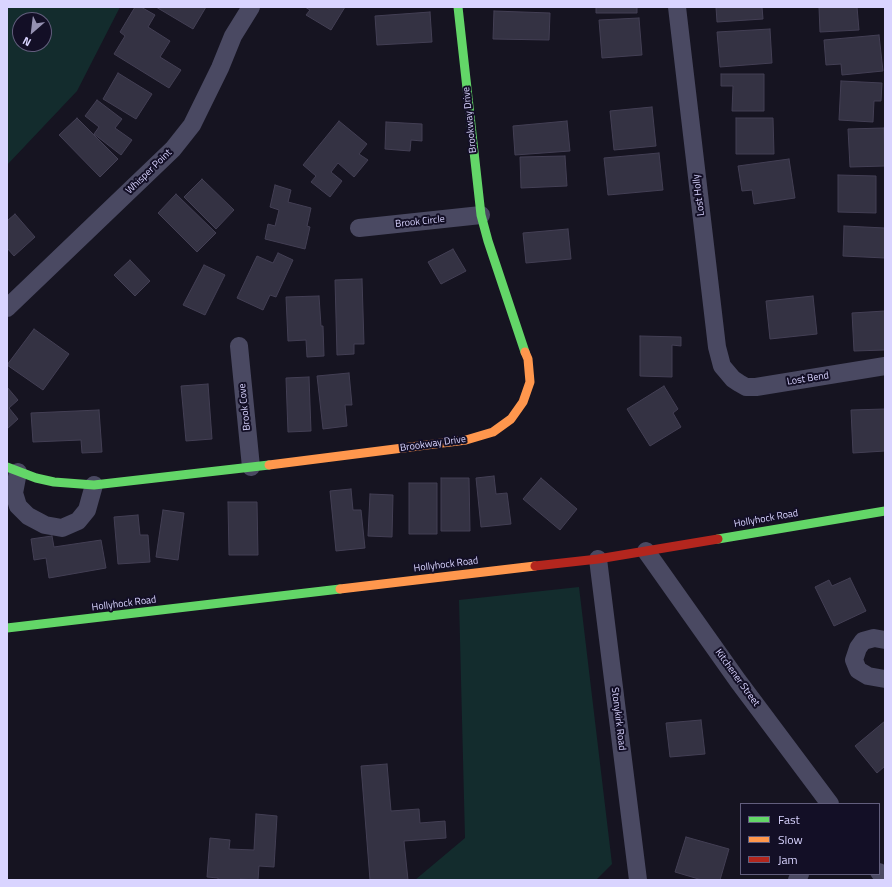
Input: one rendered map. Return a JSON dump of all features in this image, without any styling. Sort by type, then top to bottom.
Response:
[{"type":"street","name":"Whisper Point","points":[[7,308],[173,149],[192,125],[220,68],[233,36],[251,7]]},
{"type":"street","name":"Brookway Drive","points":[[94,485],[87,510],[78,520],[62,528],[45,525],[28,516],[18,506],[14,493],[12,470],[54,482],[94,485],[466,440],[493,432],[511,419],[523,402],[530,382],[528,359],[488,241],[481,215],[458,7]]},
{"type":"street","name":"Lost Holly","points":[[677,7],[717,347],[722,366],[733,379]]},
{"type":"street","name":"Brook Circle","points":[[359,228],[481,215]]},
{"type":"street","name":"Brook Cove","points":[[239,346],[251,467]]},
{"type":"street","name":"Lost Bend","points":[[733,379],[746,387],[756,387],[885,366]]},
{"type":"street","name":"Hollyhock Road","points":[[7,628],[598,559],[885,511]]},
{"type":"street","name":"Kitchener Street","points":[[646,551],[738,681],[829,803]]},
{"type":"street","name":"Stonykirk Road","points":[[598,559],[638,880]]},
{"type":"street","points":[[885,640],[874,638],[863,641],[858,648],[854,660],[858,670],[868,676],[885,679]]},
{"type":"green space","points":[[7,7],[120,7],[77,91],[7,165]]},
{"type":"green space","points":[[579,587],[612,864],[596,880],[415,880],[465,838],[459,600]]},
{"type":"building","points":[[135,7],[141,7],[155,15],[148,27],[170,41],[160,57],[181,70],[169,88],[114,54],[125,36],[120,32]]},
{"type":"building","points":[[156,7],[206,7],[193,29]]},
{"type":"building","points":[[305,7],[345,7],[331,30],[306,15],[310,10]]},
{"type":"building","points":[[596,7],[637,7],[637,13],[596,13]]},
{"type":"building","points":[[716,7],[762,7],[763,19],[717,22]]},
{"type":"building","points":[[819,7],[857,7],[859,30],[820,32]]},
{"type":"building","points":[[494,11],[550,13],[549,40],[493,39]]},
{"type":"building","points":[[430,12],[432,42],[377,45],[375,16]]},
{"type":"building","points":[[639,18],[642,55],[602,58],[599,20]]},
{"type":"building","points":[[770,29],[772,63],[720,67],[717,32]]},
{"type":"building","points":[[879,35],[883,71],[842,75],[841,64],[826,65],[824,40]]},
{"type":"building","points":[[118,73],[152,94],[136,119],[103,99]]},
{"type":"building","points":[[721,74],[764,74],[764,111],[732,111],[733,86],[721,86]]},
{"type":"building","points":[[841,81],[882,83],[881,101],[874,101],[873,122],[839,120]]},
{"type":"building","points":[[97,100],[122,119],[115,128],[132,140],[121,155],[94,134],[99,127],[85,116]]},
{"type":"building","points":[[652,107],[656,146],[614,150],[610,111]]},
{"type":"building","points":[[77,118],[118,159],[100,177],[59,135]]},
{"type":"building","points":[[736,118],[773,118],[774,154],[736,154]]},
{"type":"building","points":[[339,121],[367,144],[359,154],[368,160],[354,177],[338,163],[331,172],[342,181],[330,197],[311,182],[316,176],[303,165]]},
{"type":"building","points":[[567,121],[570,151],[515,155],[513,126]]},
{"type":"building","points":[[386,122],[422,124],[422,141],[411,140],[410,151],[385,149]]},
{"type":"building","points":[[884,128],[885,166],[850,167],[848,129]]},
{"type":"building","points":[[659,153],[663,190],[608,195],[604,158]]},
{"type":"building","points":[[565,156],[567,186],[521,188],[520,157]]},
{"type":"building","points":[[789,159],[795,198],[754,204],[752,190],[742,191],[738,166]]},
{"type":"building","points":[[838,175],[876,176],[876,213],[838,212]]},
{"type":"building","points":[[202,179],[234,210],[216,229],[184,197]]},
{"type":"building","points":[[275,185],[291,190],[288,202],[311,208],[307,226],[310,227],[305,249],[265,239],[268,224],[275,226],[279,210],[270,207]]},
{"type":"building","points":[[176,194],[216,233],[197,252],[158,213]]},
{"type":"building","points":[[15,214],[35,237],[14,256],[7,248],[7,221]]},
{"type":"building","points":[[844,226],[885,228],[885,258],[843,256]]},
{"type":"building","points":[[568,229],[571,259],[526,263],[523,233]]},
{"type":"building","points":[[453,249],[466,271],[441,284],[428,262]]},
{"type":"building","points":[[278,253],[293,260],[276,297],[270,295],[263,310],[237,298],[257,256],[273,263]]},
{"type":"building","points":[[130,260],[150,281],[135,296],[114,275]]},
{"type":"building","points":[[204,265],[225,275],[205,315],[183,305]]},
{"type":"building","points":[[362,279],[364,344],[354,344],[354,354],[337,355],[335,280]]},
{"type":"building","points":[[319,296],[321,326],[323,326],[324,356],[307,357],[306,340],[288,341],[286,297]]},
{"type":"building","points":[[813,296],[817,334],[770,339],[766,301]]},
{"type":"building","points":[[885,311],[885,350],[854,351],[852,313]]},
{"type":"building","points":[[34,329],[69,354],[43,390],[7,365]]},
{"type":"building","points":[[640,336],[681,337],[681,346],[672,345],[672,377],[640,376]]},
{"type":"building","points":[[349,373],[352,405],[345,405],[347,426],[323,429],[317,376]]},
{"type":"building","points":[[309,377],[311,431],[288,432],[286,378]]},
{"type":"building","points":[[208,384],[212,439],[186,441],[181,386]]},
{"type":"building","points":[[664,386],[678,409],[673,413],[681,427],[650,446],[627,409]]},
{"type":"building","points":[[7,387],[18,400],[9,408],[18,419],[7,429]]},
{"type":"building","points":[[885,409],[885,451],[853,453],[851,410]]},
{"type":"building","points":[[99,410],[102,452],[82,453],[81,440],[33,442],[31,413]]},
{"type":"building","points":[[494,476],[496,494],[507,493],[511,524],[481,527],[476,478]]},
{"type":"building","points":[[441,478],[469,478],[470,531],[441,531]]},
{"type":"building","points":[[541,478],[577,509],[560,530],[523,499]]},
{"type":"building","points":[[409,483],[437,483],[437,534],[409,534]]},
{"type":"building","points":[[351,489],[353,510],[361,510],[365,548],[336,551],[330,491]]},
{"type":"building","points":[[370,494],[393,495],[392,537],[368,536]]},
{"type":"building","points":[[228,502],[257,502],[258,555],[229,555]]},
{"type":"building","points":[[163,510],[184,513],[178,560],[156,557]]},
{"type":"building","points":[[138,515],[140,535],[148,535],[150,562],[118,564],[114,517]]},
{"type":"building","points":[[52,536],[54,547],[101,540],[106,568],[49,578],[46,558],[34,560],[31,539]]},
{"type":"building","points":[[850,578],[866,611],[834,626],[815,587],[829,580],[832,586]]},
{"type":"building","points":[[701,720],[705,754],[670,757],[666,723]]},
{"type":"building","points":[[885,721],[885,766],[877,773],[855,746]]},
{"type":"building","points":[[387,764],[391,811],[419,809],[420,823],[445,821],[446,838],[404,841],[408,880],[370,880],[361,766]]},
{"type":"building","points":[[256,814],[277,816],[274,867],[259,866],[258,880],[218,880],[218,878],[207,877],[210,838],[230,840],[229,849],[254,850]]},
{"type":"building","points":[[686,837],[729,849],[720,880],[702,880],[675,872]]},
{"type":"traffic: fast","points":[[458,7],[481,215],[488,241],[525,352]]},
{"type":"traffic: fast","points":[[7,467],[36,478],[54,482],[94,485],[269,465]]},
{"type":"traffic: fast","points":[[718,539],[885,511]]},
{"type":"traffic: fast","points":[[7,628],[340,589]]},
{"type":"traffic: slow","points":[[269,465],[466,440],[493,432],[511,419],[523,402],[530,382],[528,359],[525,352]]},
{"type":"traffic: slow","points":[[340,589],[535,566]]},
{"type":"traffic: jam","points":[[535,566],[598,559],[718,539]]}]
